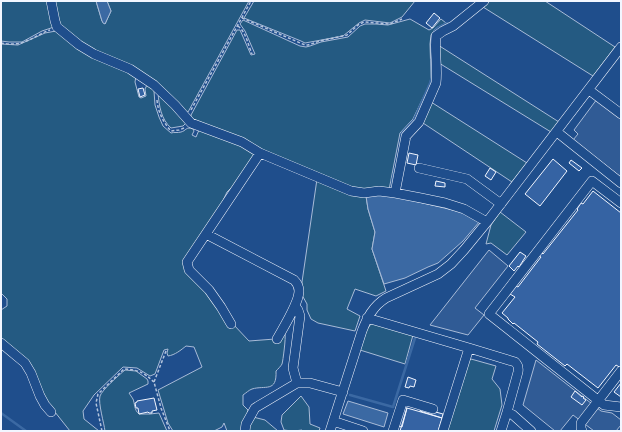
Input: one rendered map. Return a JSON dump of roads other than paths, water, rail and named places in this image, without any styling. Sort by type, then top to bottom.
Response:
[{"type":"street","points":[[51,1],[57,27],[79,45],[94,54],[130,70],[156,88],[188,120],[242,142],[260,153],[351,191],[364,193],[379,191],[395,192],[445,203],[464,209],[487,222]]},
{"type":"street","points":[[395,192],[406,136],[419,122],[436,83],[436,36],[443,30],[453,26],[484,1]]},
{"type":"street","points":[[330,431],[362,331],[367,318],[374,307],[386,298],[438,274],[448,267],[487,222],[589,90],[618,58],[621,47]]},
{"type":"street","points":[[589,90],[621,114]]},
{"type":"street","points":[[557,132],[621,183]]},
{"type":"street","points":[[231,324],[209,290],[189,270],[187,262],[260,153]]},
{"type":"street","points":[[419,168],[467,178],[501,204]]},
{"type":"street","points":[[621,203],[592,181],[489,314],[604,405],[621,407]]},
{"type":"street","points":[[206,234],[294,280],[298,284],[299,291],[295,306],[277,339]]},
{"type":"street","points":[[295,306],[300,316],[293,368],[297,383]]},
{"type":"street","points":[[367,318],[515,362],[519,369],[501,431]]},
{"type":"street","points":[[1,343],[25,363],[40,396],[45,405],[52,412]]},
{"type":"street","points":[[443,431],[469,348]]},
{"type":"street","points":[[582,431],[581,424],[621,371]]},
{"type":"street","points":[[245,431],[246,424],[255,408],[297,383],[310,383],[342,392]]},
{"type":"street","points":[[393,431],[403,400],[433,409]]},
{"type":"street","points":[[507,412],[513,415],[530,431]]},
{"type":"street","points":[[333,422],[363,431]]},
{"type":"waterway","points":[[434,33],[437,28],[447,23]]},
{"type":"waterway","points":[[402,136],[402,133],[414,120],[430,83],[432,77],[432,59]]},
{"type":"waterway","points":[[394,185],[392,181],[395,170]]},
{"type":"waterway","points":[[350,395],[393,407],[415,338]]},
{"type":"waterway","points":[[1,413],[26,431]]}]
